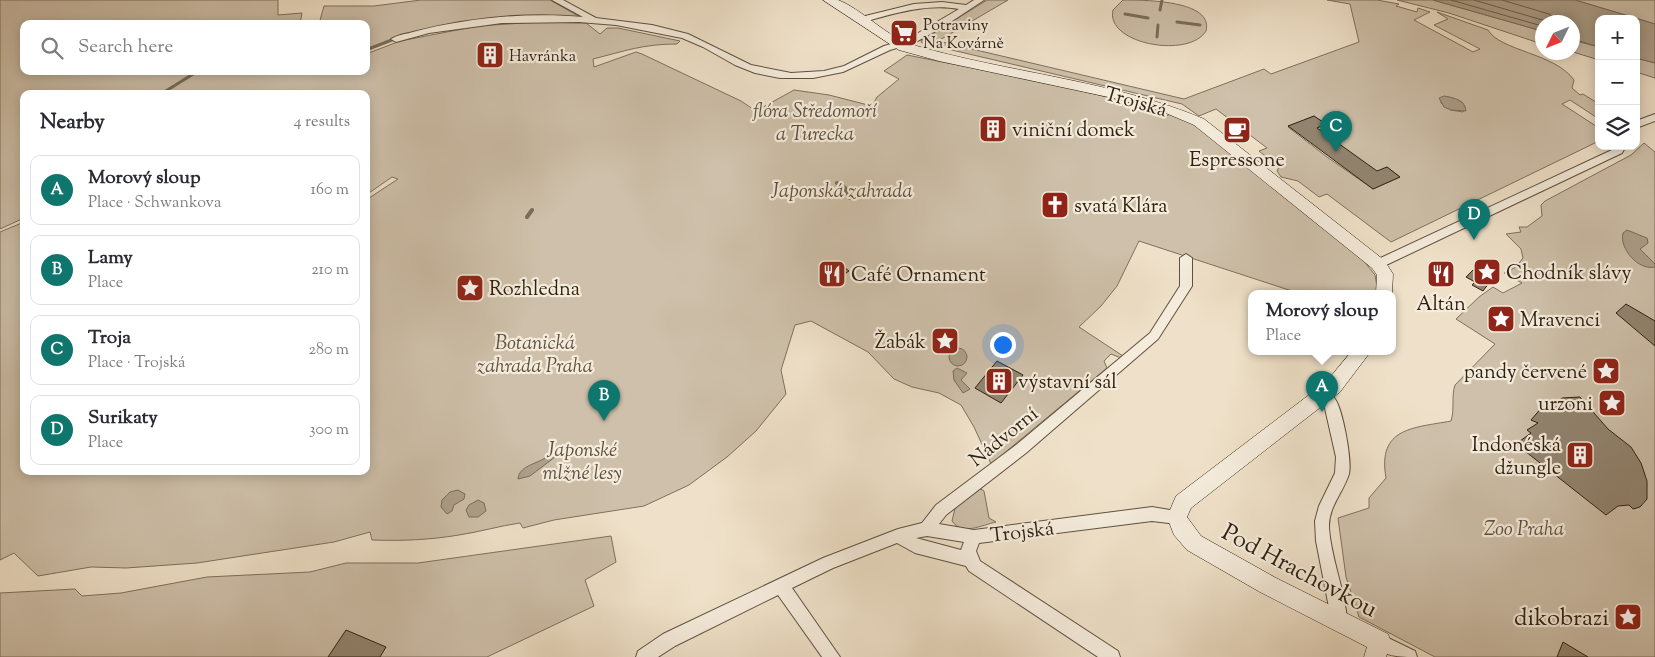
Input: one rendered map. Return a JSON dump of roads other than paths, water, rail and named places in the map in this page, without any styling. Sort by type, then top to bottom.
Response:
[{"type":"street","points":[[556,0],[596,20]]},
{"type":"street","name":"Trojská","points":[[829,0],[899,44],[939,57],[1115,94],[1183,115],[1199,122],[1378,264]]},
{"type":"street","points":[[396,39],[481,24],[529,19],[596,20],[684,36],[711,46],[739,63],[760,71],[789,76],[825,74],[842,70],[899,44],[914,41],[980,0]]},
{"type":"street","points":[[860,20],[906,5],[957,1],[967,8]]},
{"type":"street","points":[[1640,124],[1655,117]]},
{"type":"street","points":[[1384,290],[1384,274],[1378,264],[1619,150]]},
{"type":"street","name":"Nádvorní","points":[[927,529],[941,510],[1028,443],[1154,336],[1186,286],[1186,258]]},
{"type":"street","points":[[1177,517],[1183,502],[1323,395],[1356,362],[1360,355]]},
{"type":"street","points":[[1323,395],[1330,402],[1344,462],[1342,473],[1324,508],[1322,529],[1334,582],[1339,623]]},
{"type":"street","name":"Trojská","points":[[644,657],[669,640],[828,563],[898,536],[927,529],[974,537],[1152,514],[1177,517]]},
{"type":"street","name":"Pod Hrachovkou","points":[[1177,517],[1180,528],[1194,543],[1339,623],[1377,650],[1410,657]]},
{"type":"street","points":[[898,536],[916,546],[971,560]]},
{"type":"street","points":[[974,537],[968,551],[974,566],[1112,657]]},
{"type":"street","points":[[781,586],[832,657]]},
{"type":"water","points":[[1433,0],[1575,0],[1625,15],[1595,15],[1595,46],[1580,41],[1580,15],[1535,15],[1535,29]]},
{"type":"water","points":[[1640,20],[1655,24],[1655,63],[1640,59]]},
{"type":"water","points":[[1444,96],[1462,102],[1466,111],[1451,110],[1444,107],[1439,98]]},
{"type":"water","points":[[1627,230],[1647,238],[1648,243],[1640,249],[1655,264],[1655,267],[1642,265],[1631,257],[1624,245],[1623,239],[1623,233]]},
{"type":"water","points":[[954,348],[962,348],[967,353],[965,364],[954,366],[949,361],[949,353]]},
{"type":"water","points":[[957,368],[967,373],[961,380],[970,389],[963,393],[954,380],[953,371]]},
{"type":"water","points":[[561,445],[565,446],[563,451],[530,476],[518,479],[521,471],[545,458]]},
{"type":"water","points":[[458,490],[465,494],[464,499],[454,505],[452,511],[447,514],[441,507],[442,500],[450,492]]},
{"type":"water","points":[[478,500],[484,503],[486,511],[478,517],[469,517],[466,510],[469,505]]},
{"type":"waterway","points":[[1160,10],[1162,0]]},
{"type":"waterway","points":[[1125,14],[1148,18]]},
{"type":"waterway","points":[[1177,22],[1200,25]]},
{"type":"waterway","points":[[1157,37],[1158,25]]},
{"type":"waterway","points":[[370,48],[397,38]]},
{"type":"waterway","points":[[167,90],[192,75]]},
{"type":"waterway","points":[[837,183],[845,188],[850,198]]},
{"type":"waterway","points":[[527,217],[532,210]]},
{"type":"place","name":"Potraviny Na Kovárně","points":[[904,33]]},
{"type":"place","name":"Havránka","points":[[490,55]]},
{"type":"place","name":"viniční domek","points":[[993,129]]},
{"type":"place","name":"Espressone","points":[[1237,130]]},
{"type":"place","name":"Troja","points":[[1336,152]]},
{"type":"place","name":"svatá Klára","points":[[1055,205]]},
{"type":"place","name":"Surikaty","points":[[1474,240]]},
{"type":"place","name":"Chodník slávy","points":[[1487,272]]},
{"type":"place","name":"Café Ornament","points":[[832,274]]},
{"type":"place","name":"Altán","points":[[1441,274]]},
{"type":"place","name":"Rozhledna","points":[[470,288]]},
{"type":"place","name":"Mravenci","points":[[1501,319]]},
{"type":"place","name":"Žabák","points":[[945,341]]},
{"type":"place","name":"pandy červené","points":[[1606,371]]},
{"type":"place","name":"výstavní sál","points":[[999,381]]},
{"type":"place","name":"urzoni","points":[[1612,403]]},
{"type":"place","name":"Morový sloup","points":[[1322,412]]},
{"type":"place","name":"Lamy","points":[[604,421]]},
{"type":"place","name":"Indonéská džungle","points":[[1580,455]]},
{"type":"place","name":"dikobrazi","points":[[1628,617]]},
{"type":"park label","name":"flóra Středomoří a Turecka","points":[[815,122]]},
{"type":"park label","name":"Japonská zahrada","points":[[842,190]]},
{"type":"park label","name":"Botanická zahrada Praha","points":[[535,354]]},
{"type":"park label","name":"Japonské mlžné lesy","points":[[582,460]]},
{"type":"park label","name":"Zoo Praha","points":[[1524,528]]}]
